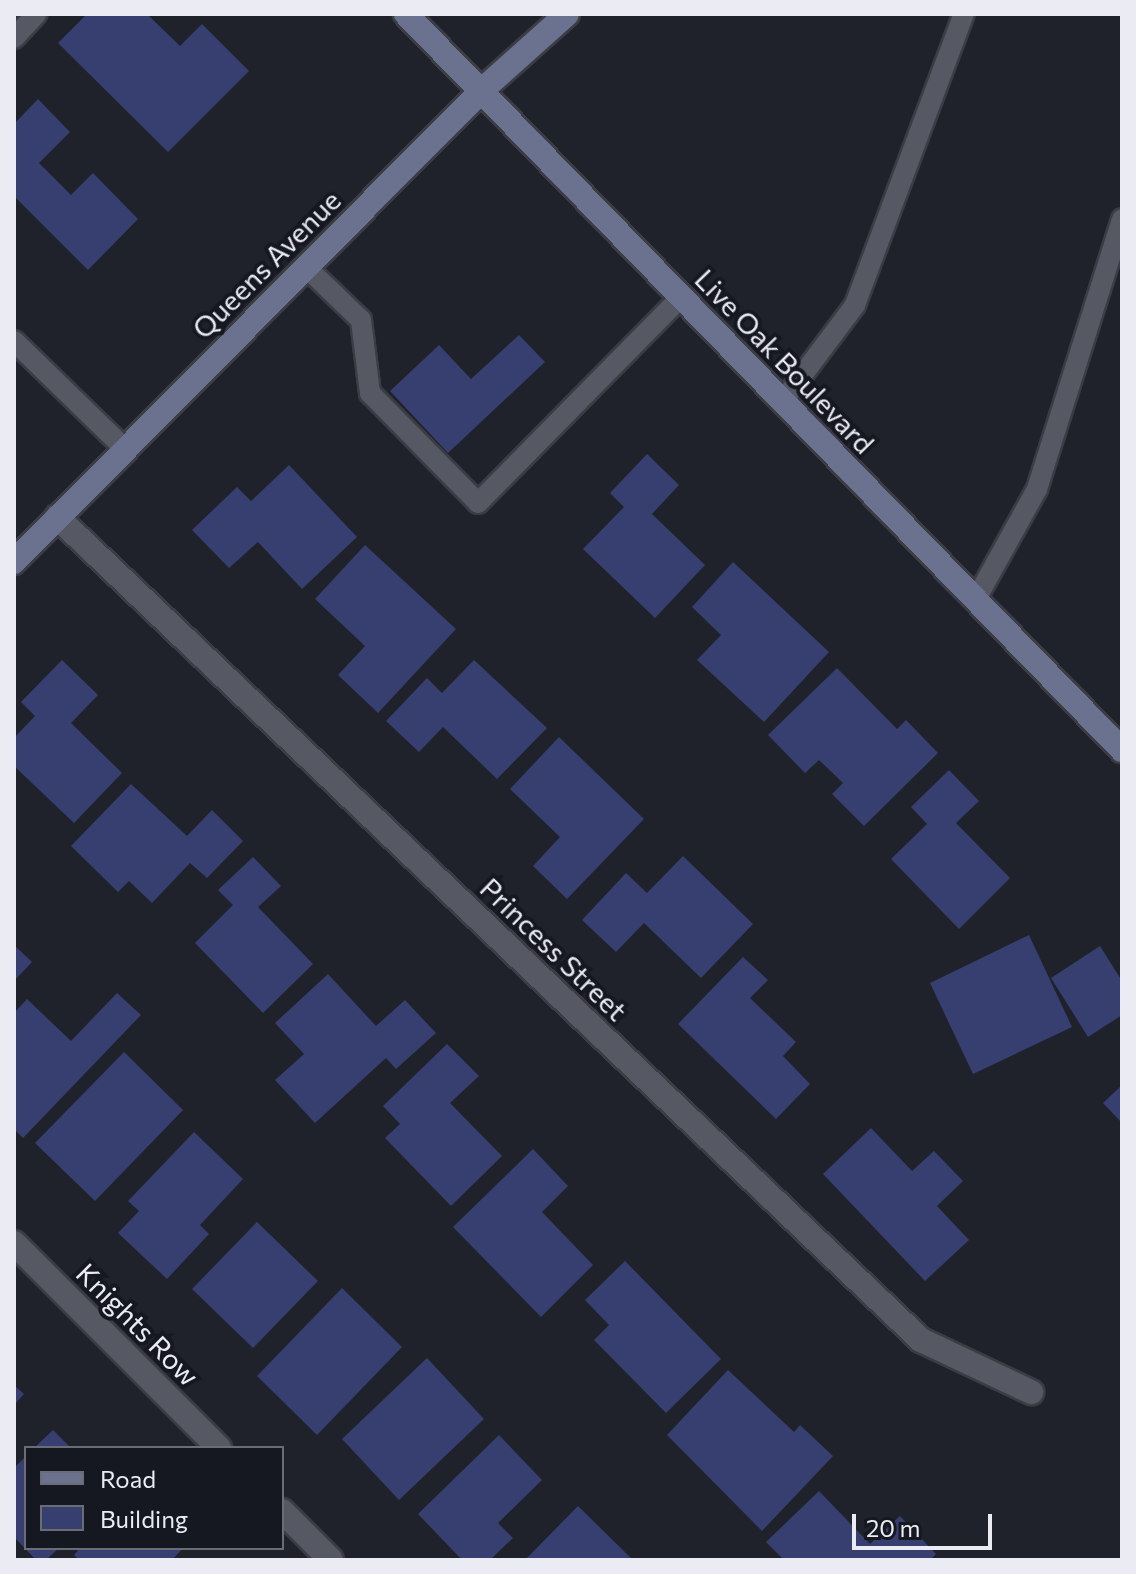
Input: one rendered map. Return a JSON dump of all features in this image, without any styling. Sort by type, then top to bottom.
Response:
[{"type":"main road","name":"Live Oak Boulevard","points":[[406,14],[1122,750]]},
{"type":"main road","name":"Queens Avenue","points":[[14,562],[481,91],[567,14]]},
{"type":"street","name":"Princess Street","points":[[57,517],[921,1340],[1031,1392]]},
{"type":"street","name":"Knights Row","points":[[14,1243],[217,1446]]},
{"type":"street","points":[[284,1513],[331,1560]]},
{"type":"lane","points":[[14,38],[36,14]]},
{"type":"lane","points":[[783,401],[855,305],[964,14]]},
{"type":"lane","points":[[976,599],[1037,489],[1122,219]]},
{"type":"lane","points":[[306,267],[361,320],[370,393],[478,503],[681,297]]},
{"type":"lane","points":[[14,341],[125,449]]},
{"type":"building","points":[[87,14],[147,14],[180,46],[202,24],[249,71],[168,152],[58,43]]},
{"type":"building","points":[[38,99],[70,132],[39,163],[71,195],[93,173],[138,219],[88,270],[14,196],[14,124]]},
{"type":"building","points":[[519,335],[545,362],[448,453],[390,391],[439,345],[471,379]]},
{"type":"building","points":[[647,454],[679,485],[652,514],[705,565],[655,618],[583,549],[624,507],[610,493]]},
{"type":"building","points":[[289,465],[357,537],[302,589],[258,542],[229,568],[192,530],[237,487],[251,501]]},
{"type":"building","points":[[365,545],[456,629],[378,713],[338,675],[365,646],[315,599]]},
{"type":"building","points":[[733,562],[829,652],[764,722],[697,660],[721,635],[692,607]]},
{"type":"building","points":[[62,660],[98,695],[71,723],[122,773],[74,823],[14,766],[14,738],[35,716],[21,702]]},
{"type":"building","points":[[474,660],[547,728],[497,779],[443,727],[419,752],[386,721],[427,678],[442,693]]},
{"type":"building","points":[[837,668],[897,729],[906,720],[938,753],[864,826],[832,794],[843,783],[819,760],[805,773],[768,735]]},
{"type":"building","points":[[559,737],[644,819],[567,899],[533,866],[560,837],[510,789]]},
{"type":"building","points":[[949,770],[979,801],[956,823],[1010,878],[959,929],[891,859],[927,824],[911,807]]},
{"type":"building","points":[[131,784],[187,836],[212,810],[243,841],[207,878],[190,863],[152,903],[129,881],[118,892],[71,846]]},
{"type":"building","points":[[683,856],[753,924],[701,978],[644,923],[616,952],[582,920],[626,873],[647,893]]},
{"type":"building","points":[[253,857],[281,886],[258,907],[313,964],[263,1013],[195,943],[233,905],[218,890]]},
{"type":"building","points":[[1029,935],[1072,1027],[973,1074],[930,983]]},
{"type":"building","points":[[14,945],[32,962],[14,981]]},
{"type":"building","points":[[1100,946],[1122,981],[1122,1015],[1088,1037],[1051,978]]},
{"type":"building","points":[[743,957],[768,980],[750,998],[796,1042],[783,1056],[810,1084],[776,1119],[678,1024]]},
{"type":"building","points":[[328,974],[376,1026],[405,1000],[436,1033],[396,1069],[386,1058],[315,1123],[275,1080],[304,1054],[275,1023]]},
{"type":"building","points":[[117,993],[141,1015],[23,1138],[14,1129],[14,1013],[27,999],[71,1041]]},
{"type":"building","points":[[447,1044],[479,1076],[450,1103],[502,1156],[451,1206],[385,1138],[400,1124],[383,1106]]},
{"type":"building","points":[[124,1052],[183,1110],[95,1201],[35,1143]]},
{"type":"building","points":[[1122,1085],[1122,1123],[1103,1103]]},
{"type":"building","points":[[871,1128],[912,1171],[934,1151],[963,1181],[937,1206],[969,1240],[925,1281],[823,1174]]},
{"type":"building","points":[[194,1132],[243,1179],[200,1225],[209,1234],[167,1279],[118,1233],[139,1211],[128,1201]]},
{"type":"building","points":[[533,1149],[568,1186],[542,1212],[593,1265],[541,1317],[453,1227]]},
{"type":"building","points":[[257,1222],[318,1281],[253,1348],[192,1289]]},
{"type":"building","points":[[625,1261],[721,1359],[666,1413],[594,1340],[609,1325],[585,1300]]},
{"type":"building","points":[[342,1288],[402,1347],[317,1435],[257,1376]]},
{"type":"building","points":[[427,1358],[484,1419],[399,1500],[342,1439]]},
{"type":"building","points":[[728,1370],[794,1432],[800,1425],[833,1456],[762,1531],[667,1435]]},
{"type":"building","points":[[14,1385],[24,1394],[14,1405]]},
{"type":"building","points":[[53,1430],[69,1446],[36,1446]]},
{"type":"building","points":[[499,1435],[542,1480],[498,1523],[513,1538],[490,1560],[462,1560],[418,1514]]},
{"type":"building","points":[[24,1458],[24,1547],[14,1537],[14,1468]]},
{"type":"building","points":[[819,1491],[870,1544],[900,1516],[936,1554],[930,1560],[784,1560],[766,1542]]},
{"type":"building","points":[[578,1506],[633,1560],[525,1560]]},
{"type":"building","points":[[26,1550],[57,1550],[46,1560],[36,1560]]},
{"type":"building","points":[[78,1550],[181,1550],[172,1560],[79,1560],[74,1555]]}]
